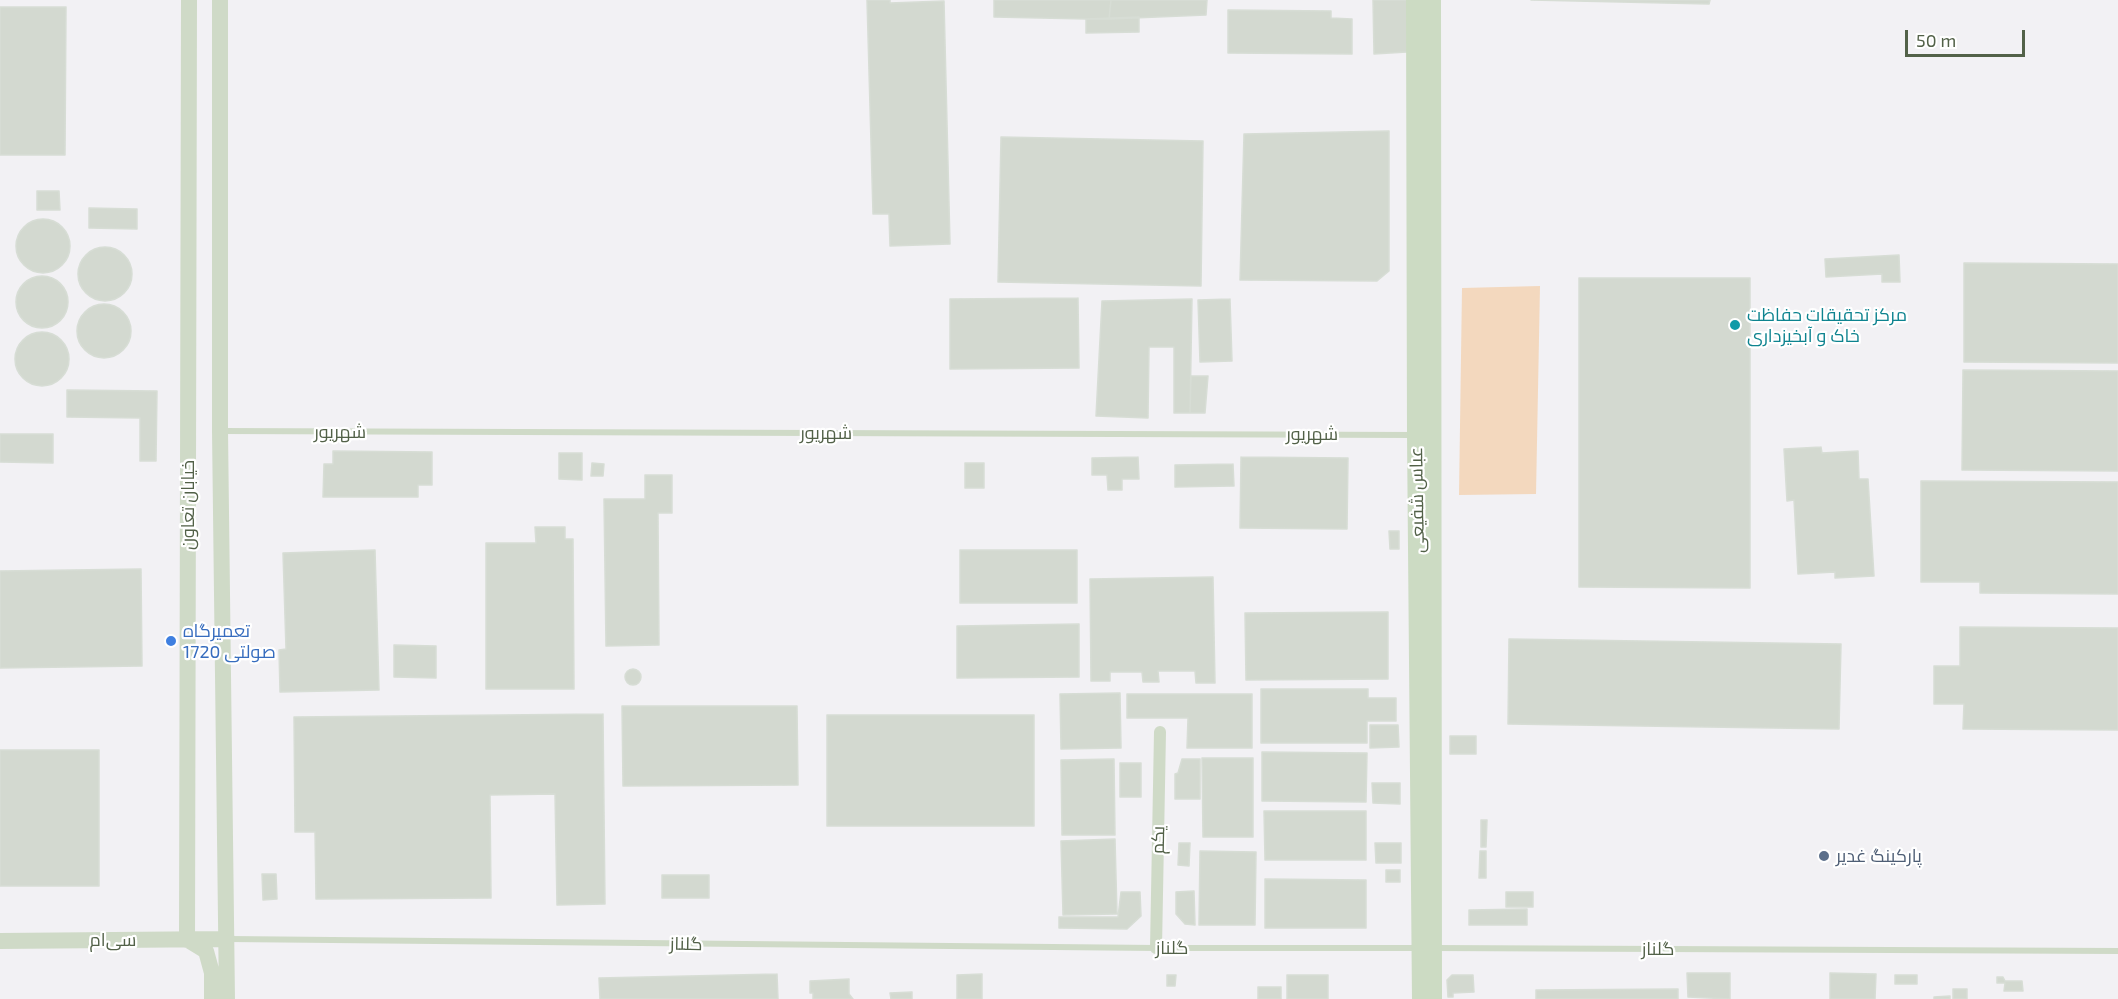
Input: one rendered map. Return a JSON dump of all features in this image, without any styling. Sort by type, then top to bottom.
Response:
[{"type":"main road","name":"عباس شفیعی","points":[[1416,0],[1424,435],[1428,948],[1433,999]]},
{"type":"main road","name":"عباس شفیعی","points":[[1424,435],[1432,0]]},
{"type":"main road","name":"عباس شفیعی","points":[[1421,999],[1428,948]]},
{"type":"street","name":"خیابان تعاون","points":[[187,940],[189,0]]},
{"type":"street","name":"خیابان تعاون","points":[[220,0],[220,431],[227,999]]},
{"type":"street","name":"یکم","points":[[1156,948],[1160,732]]},
{"type":"street","name":"سی‌ام","points":[[0,941],[227,939]]},
{"type":"street","points":[[187,940],[206,951],[212,973],[212,999]]},
{"type":"lane","name":"شهریور","points":[[220,431],[1424,435]]},
{"type":"lane","name":"گلناز","points":[[227,939],[1156,948],[2118,951]]},
{"type":"shaded area","points":[[1540,286],[1536,494],[1459,495],[1462,288]]},
{"type":"building","points":[[867,0],[890,0],[890,3],[944,1],[950,244],[890,246],[889,214],[873,214]]},
{"type":"building","points":[[994,0],[1111,0],[1109,19],[1086,19],[994,17]]},
{"type":"building","points":[[1111,0],[1207,0],[1206,15],[1109,19]]},
{"type":"building","points":[[1373,0],[1407,0],[1407,52],[1374,54]]},
{"type":"building","points":[[1531,0],[1710,0],[1709,4]]},
{"type":"building","points":[[0,7],[66,7],[65,155],[0,155]]},
{"type":"building","points":[[1228,10],[1331,11],[1331,18],[1352,19],[1352,54],[1228,53]]},
{"type":"building","points":[[1139,17],[1139,32],[1086,33],[1086,19]]},
{"type":"building","points":[[1389,131],[1389,271],[1377,281],[1240,280],[1244,134]]},
{"type":"building","points":[[1001,137],[1203,141],[1201,286],[998,282]]},
{"type":"building","points":[[37,191],[59,191],[60,210],[37,210]]},
{"type":"building","points":[[89,208],[137,209],[137,229],[89,228]]},
{"type":"building","points":[[43,219],[53,221],[62,227],[68,236],[70,246],[68,256],[62,265],[53,271],[43,273],[33,271],[24,265],[18,256],[16,246],[18,236],[24,227],[33,221]]},
{"type":"building","points":[[105,247],[115,249],[124,255],[130,264],[132,274],[130,284],[124,293],[115,299],[105,301],[95,299],[86,293],[80,284],[78,274],[80,264],[86,255],[95,249]]},
{"type":"building","points":[[1899,255],[1900,282],[1882,282],[1882,274],[1826,277],[1825,259]]},
{"type":"building","points":[[1964,263],[2118,264],[2118,363],[1964,362]]},
{"type":"building","points":[[37,276],[47,276],[56,280],[64,288],[68,302],[64,316],[56,324],[47,328],[37,328],[28,324],[20,316],[16,307],[16,297],[20,288],[28,280]]},
{"type":"building","points":[[1579,278],[1750,278],[1750,588],[1579,587]]},
{"type":"building","points":[[1078,298],[1079,368],[950,369],[950,299]]},
{"type":"building","points":[[1192,299],[1190,413],[1174,413],[1174,347],[1149,347],[1148,418],[1096,416],[1102,301]]},
{"type":"building","points":[[1230,299],[1232,361],[1200,362],[1198,300]]},
{"type":"building","points":[[104,304],[114,306],[123,312],[129,321],[131,331],[129,341],[123,350],[114,356],[104,358],[94,356],[85,350],[79,341],[77,331],[79,321],[85,312],[94,306]]},
{"type":"building","points":[[42,332],[52,334],[61,340],[67,349],[69,359],[67,369],[61,378],[52,384],[42,386],[32,384],[23,378],[17,369],[15,359],[17,349],[23,340],[32,334]]},
{"type":"building","points":[[1963,370],[2118,371],[2118,471],[1962,470]]},
{"type":"building","points":[[1191,376],[1208,376],[1205,413],[1190,413]]},
{"type":"building","points":[[67,390],[157,391],[156,461],[140,461],[140,418],[67,417]]},
{"type":"building","points":[[0,434],[53,434],[53,463],[0,462]]},
{"type":"building","points":[[1821,447],[1822,453],[1858,451],[1859,479],[1868,479],[1874,576],[1835,578],[1835,572],[1798,574],[1794,500],[1787,501],[1784,449]]},
{"type":"building","points":[[333,451],[432,452],[432,485],[418,485],[418,497],[323,497],[324,464],[333,464]]},
{"type":"building","points":[[559,453],[582,453],[582,480],[559,479]]},
{"type":"building","points":[[1138,457],[1139,479],[1122,479],[1122,490],[1108,490],[1107,475],[1092,475],[1092,458]]},
{"type":"building","points":[[1241,457],[1348,458],[1347,529],[1240,528]]},
{"type":"building","points":[[592,463],[604,464],[603,476],[591,476]]},
{"type":"building","points":[[965,463],[984,463],[984,488],[965,488]]},
{"type":"building","points":[[1233,464],[1234,486],[1175,487],[1175,465]]},
{"type":"building","points":[[645,475],[672,475],[672,513],[658,513],[659,645],[606,646],[604,499],[645,499]]},
{"type":"building","points":[[1921,481],[2118,482],[2118,594],[1980,593],[1980,582],[1921,582]]},
{"type":"building","points":[[535,527],[565,527],[565,539],[573,539],[574,689],[486,689],[486,543],[536,543]]},
{"type":"building","points":[[1389,531],[1399,531],[1399,549],[1390,549]]},
{"type":"building","points":[[375,550],[379,690],[280,692],[279,650],[286,649],[283,553]]},
{"type":"building","points":[[960,550],[1077,550],[1077,603],[960,603]]},
{"type":"building","points":[[141,569],[142,666],[0,668],[0,571]]},
{"type":"building","points":[[1213,577],[1215,683],[1196,683],[1195,671],[1158,671],[1159,682],[1143,682],[1142,672],[1110,672],[1110,681],[1091,681],[1090,579]]},
{"type":"building","points":[[1388,612],[1388,679],[1246,680],[1245,613]]},
{"type":"building","points":[[1079,624],[1079,677],[957,678],[957,626]]},
{"type":"building","points":[[1960,627],[2118,628],[2118,730],[1963,729],[1964,704],[1934,704],[1934,666],[1960,666]]},
{"type":"building","points":[[1509,639],[1841,644],[1839,729],[1508,724]]},
{"type":"building","points":[[394,645],[436,646],[436,678],[394,677]]},
{"type":"building","points":[[633,669],[639,671],[641,677],[639,683],[633,685],[627,683],[625,677],[627,671]]},
{"type":"building","points":[[1261,689],[1368,689],[1368,698],[1396,698],[1396,721],[1367,721],[1367,743],[1261,743]]},
{"type":"building","points":[[1120,693],[1121,748],[1061,749],[1060,694]]},
{"type":"building","points":[[1127,694],[1252,694],[1252,748],[1187,748],[1188,718],[1127,718]]},
{"type":"building","points":[[622,706],[797,706],[798,785],[623,786]]},
{"type":"building","points":[[603,714],[605,904],[557,905],[555,794],[490,795],[491,898],[316,899],[315,832],[295,832],[294,717]]},
{"type":"building","points":[[827,715],[1034,715],[1034,826],[827,826]]},
{"type":"building","points":[[1370,725],[1398,725],[1399,747],[1370,748]]},
{"type":"building","points":[[1450,736],[1476,736],[1476,754],[1450,754]]},
{"type":"building","points":[[0,750],[99,750],[99,886],[0,886]]},
{"type":"building","points":[[1262,752],[1367,753],[1366,802],[1262,801]]},
{"type":"building","points":[[1202,758],[1253,758],[1253,837],[1203,837]]},
{"type":"building","points":[[1114,759],[1115,835],[1062,835],[1061,760]]},
{"type":"building","points":[[1182,759],[1200,759],[1200,799],[1175,799],[1175,774],[1178,773]]},
{"type":"building","points":[[1120,763],[1141,763],[1141,797],[1120,797]]},
{"type":"building","points":[[1372,783],[1400,783],[1400,804],[1373,803]]},
{"type":"building","points":[[1264,811],[1366,811],[1366,860],[1265,860]]},
{"type":"building","points":[[1481,820],[1487,820],[1486,847],[1481,847]]},
{"type":"building","points":[[1115,839],[1117,914],[1063,915],[1061,841]]},
{"type":"building","points":[[1179,843],[1190,843],[1189,866],[1178,865]]},
{"type":"building","points":[[1375,843],[1401,843],[1401,863],[1376,863]]},
{"type":"building","points":[[1200,851],[1256,852],[1255,925],[1199,925]]},
{"type":"building","points":[[1480,851],[1486,851],[1486,878],[1479,878]]},
{"type":"building","points":[[1386,870],[1400,870],[1400,882],[1386,882]]},
{"type":"building","points":[[262,874],[276,874],[277,899],[263,900]]},
{"type":"building","points":[[662,875],[709,875],[709,898],[662,898]]},
{"type":"building","points":[[1265,879],[1366,880],[1366,928],[1265,928]]},
{"type":"building","points":[[1194,891],[1195,925],[1185,924],[1176,914],[1176,892]]},
{"type":"building","points":[[1121,892],[1140,892],[1141,916],[1127,929],[1059,928],[1059,917],[1118,917]]},
{"type":"building","points":[[1506,892],[1533,892],[1533,907],[1506,907]]},
{"type":"building","points":[[1527,909],[1527,925],[1469,925],[1469,910]]},
{"type":"building","points":[[1687,973],[1730,973],[1730,999],[1688,997]]},
{"type":"building","points":[[1830,973],[1876,974],[1875,999],[1830,999]]},
{"type":"building","points":[[777,974],[778,999],[600,999],[599,978]]},
{"type":"building","points":[[982,974],[982,999],[957,999],[957,975]]},
{"type":"building","points":[[1167,975],[1176,975],[1175,986],[1167,986]]},
{"type":"building","points":[[1287,975],[1328,975],[1328,999],[1287,999]]},
{"type":"building","points":[[1452,975],[1473,975],[1474,992],[1453,993],[1453,997],[1448,997],[1447,980]]},
{"type":"building","points":[[1895,975],[1917,975],[1917,984],[1895,984]]},
{"type":"building","points":[[1997,977],[2003,977],[2005,981],[2022,981],[2023,991],[2004,991],[2005,983],[1997,983]]},
{"type":"building","points":[[849,979],[849,994],[853,999],[813,999],[813,993],[810,993],[810,981]]},
{"type":"building","points":[[1258,987],[1281,987],[1281,999],[1258,999]]},
{"type":"building","points":[[1678,989],[1678,999],[1536,999],[1536,990]]},
{"type":"building","points":[[1953,989],[1967,989],[1967,999],[1953,999]]},
{"type":"building","points":[[912,992],[912,999],[891,999],[890,993]]},
{"type":"building","points":[[1950,996],[1950,999],[1934,999],[1934,997]]},
{"type":"place","name":"مرکز تحقیقات حفاظت خاک و آبخیزداری","points":[[1735,325]]},
{"type":"place","name":"تعمیرگاه 1720 صولتی","points":[[171,641]]},
{"type":"place","name":"پارکینگ غدیر","points":[[1824,856]]}]
